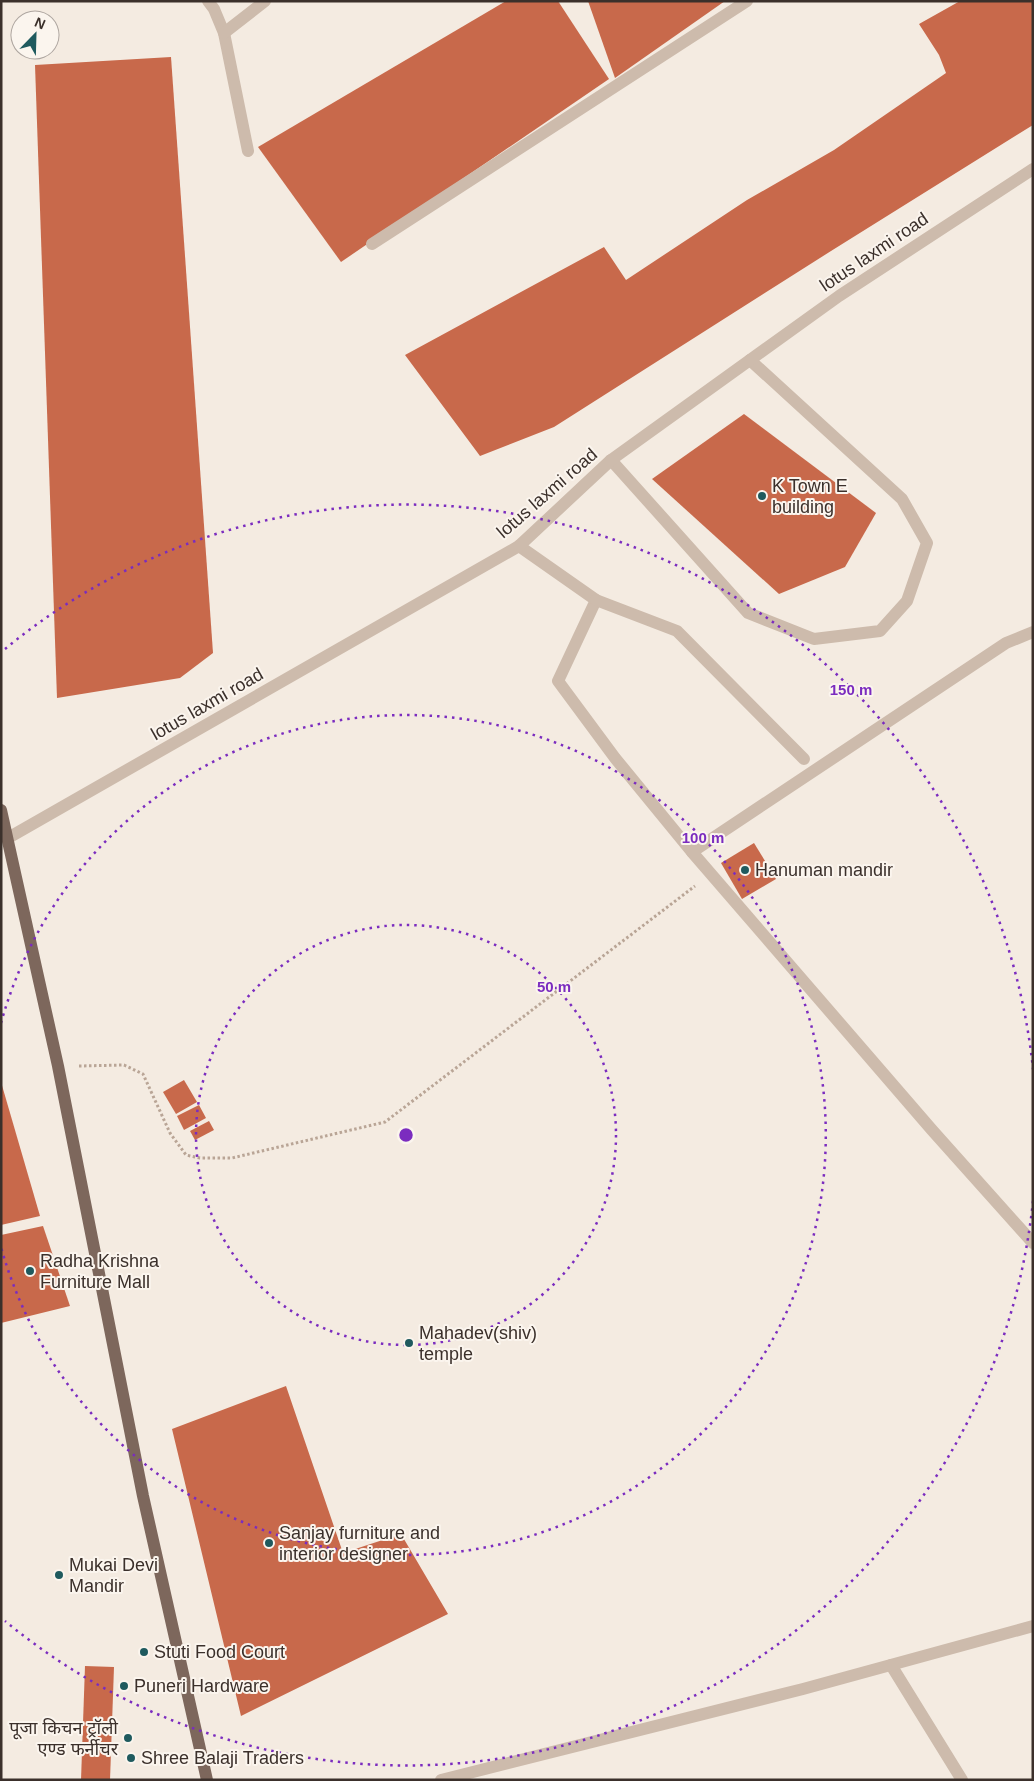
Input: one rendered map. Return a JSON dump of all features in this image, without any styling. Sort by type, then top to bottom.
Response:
[{"type":"main road","points":[[1,810],[58,1066],[143,1496],[207,1780]]},
{"type":"street","points":[[208,1],[214,9],[224,33],[248,151]]},
{"type":"street","points":[[224,33],[265,1]]},
{"type":"street","points":[[372,244],[747,1]]},
{"type":"street","name":"lotus laxmi road","points":[[8,838],[519,546],[612,460],[839,296],[1033,169]]},
{"type":"street","points":[[612,460],[748,613],[814,639],[880,632],[907,600],[927,543],[902,499],[750,360]]},
{"type":"street","points":[[519,546],[596,600],[677,630],[804,759]]},
{"type":"street","points":[[596,600],[558,681],[615,758],[692,852],[932,1130],[1033,1243]]},
{"type":"street","points":[[692,852],[1006,643],[1033,632]]},
{"type":"street","points":[[441,1780],[803,1689],[1033,1626]]},
{"type":"street","points":[[891,1665],[962,1780]]},
{"type":"path","points":[[58,1066],[124,1064],[143,1074],[170,1133],[186,1155],[200,1158],[232,1158],[384,1122],[711,874]]},
{"type":"building","points":[[506,1],[558,1],[609,79],[341,262],[258,147]]},
{"type":"building","points":[[588,1],[725,1],[615,78]]},
{"type":"building","points":[[960,1],[1033,1],[1033,125],[554,427],[480,456],[405,355],[604,247],[626,280],[747,200],[834,150],[946,73],[939,55],[919,24]]},
{"type":"building","points":[[171,57],[213,653],[180,678],[57,698],[35,65]]},
{"type":"building","name":"K Town E building","points":[[744,414],[876,513],[845,567],[779,594],[652,479]]},
{"type":"building","points":[[754,843],[776,879],[742,899],[721,863]]},
{"type":"building","points":[[184,1080],[197,1102],[176,1114],[163,1092]]},
{"type":"building","points":[[1,1082],[40,1216],[1,1225]]},
{"type":"building","points":[[199,1105],[206,1118],[184,1130],[177,1116]]},
{"type":"building","points":[[209,1121],[214,1130],[195,1140],[190,1131]]},
{"type":"building","name":"Radha Krishna Furniture Mall","points":[[43,1226],[70,1306],[1,1323],[1,1235]]},
{"type":"building","name":"Sanjay furniture and interior designer","points":[[286,1386],[343,1553],[401,1534],[448,1614],[241,1716],[172,1429]]},
{"type":"building","points":[[85,1666],[114,1667],[110,1780],[81,1780]]},
{"type":"place","name":"K Town E building","points":[[762,496]]},
{"type":"place","name":"Hanuman mandir","points":[[745,870]]},
{"type":"place","name":"Radha Krishna Furniture Mall","points":[[30,1271]]},
{"type":"place","name":"Mahadev(shiv) temple","points":[[409,1343]]},
{"type":"place","name":"Sanjay furniture and interior designer","points":[[269,1543]]},
{"type":"place","name":"Mukai Devi Mandir","points":[[59,1575]]},
{"type":"place","name":"Stuti Food Court","points":[[144,1652]]},
{"type":"place","name":"Puneri Hardware","points":[[124,1686]]},
{"type":"place","name":"पूजा किचन ट्रॉली एण्ड फर्नीचर","points":[[128,1738]]},
{"type":"place","name":"Shree Balaji Traders","points":[[131,1758]]}]
